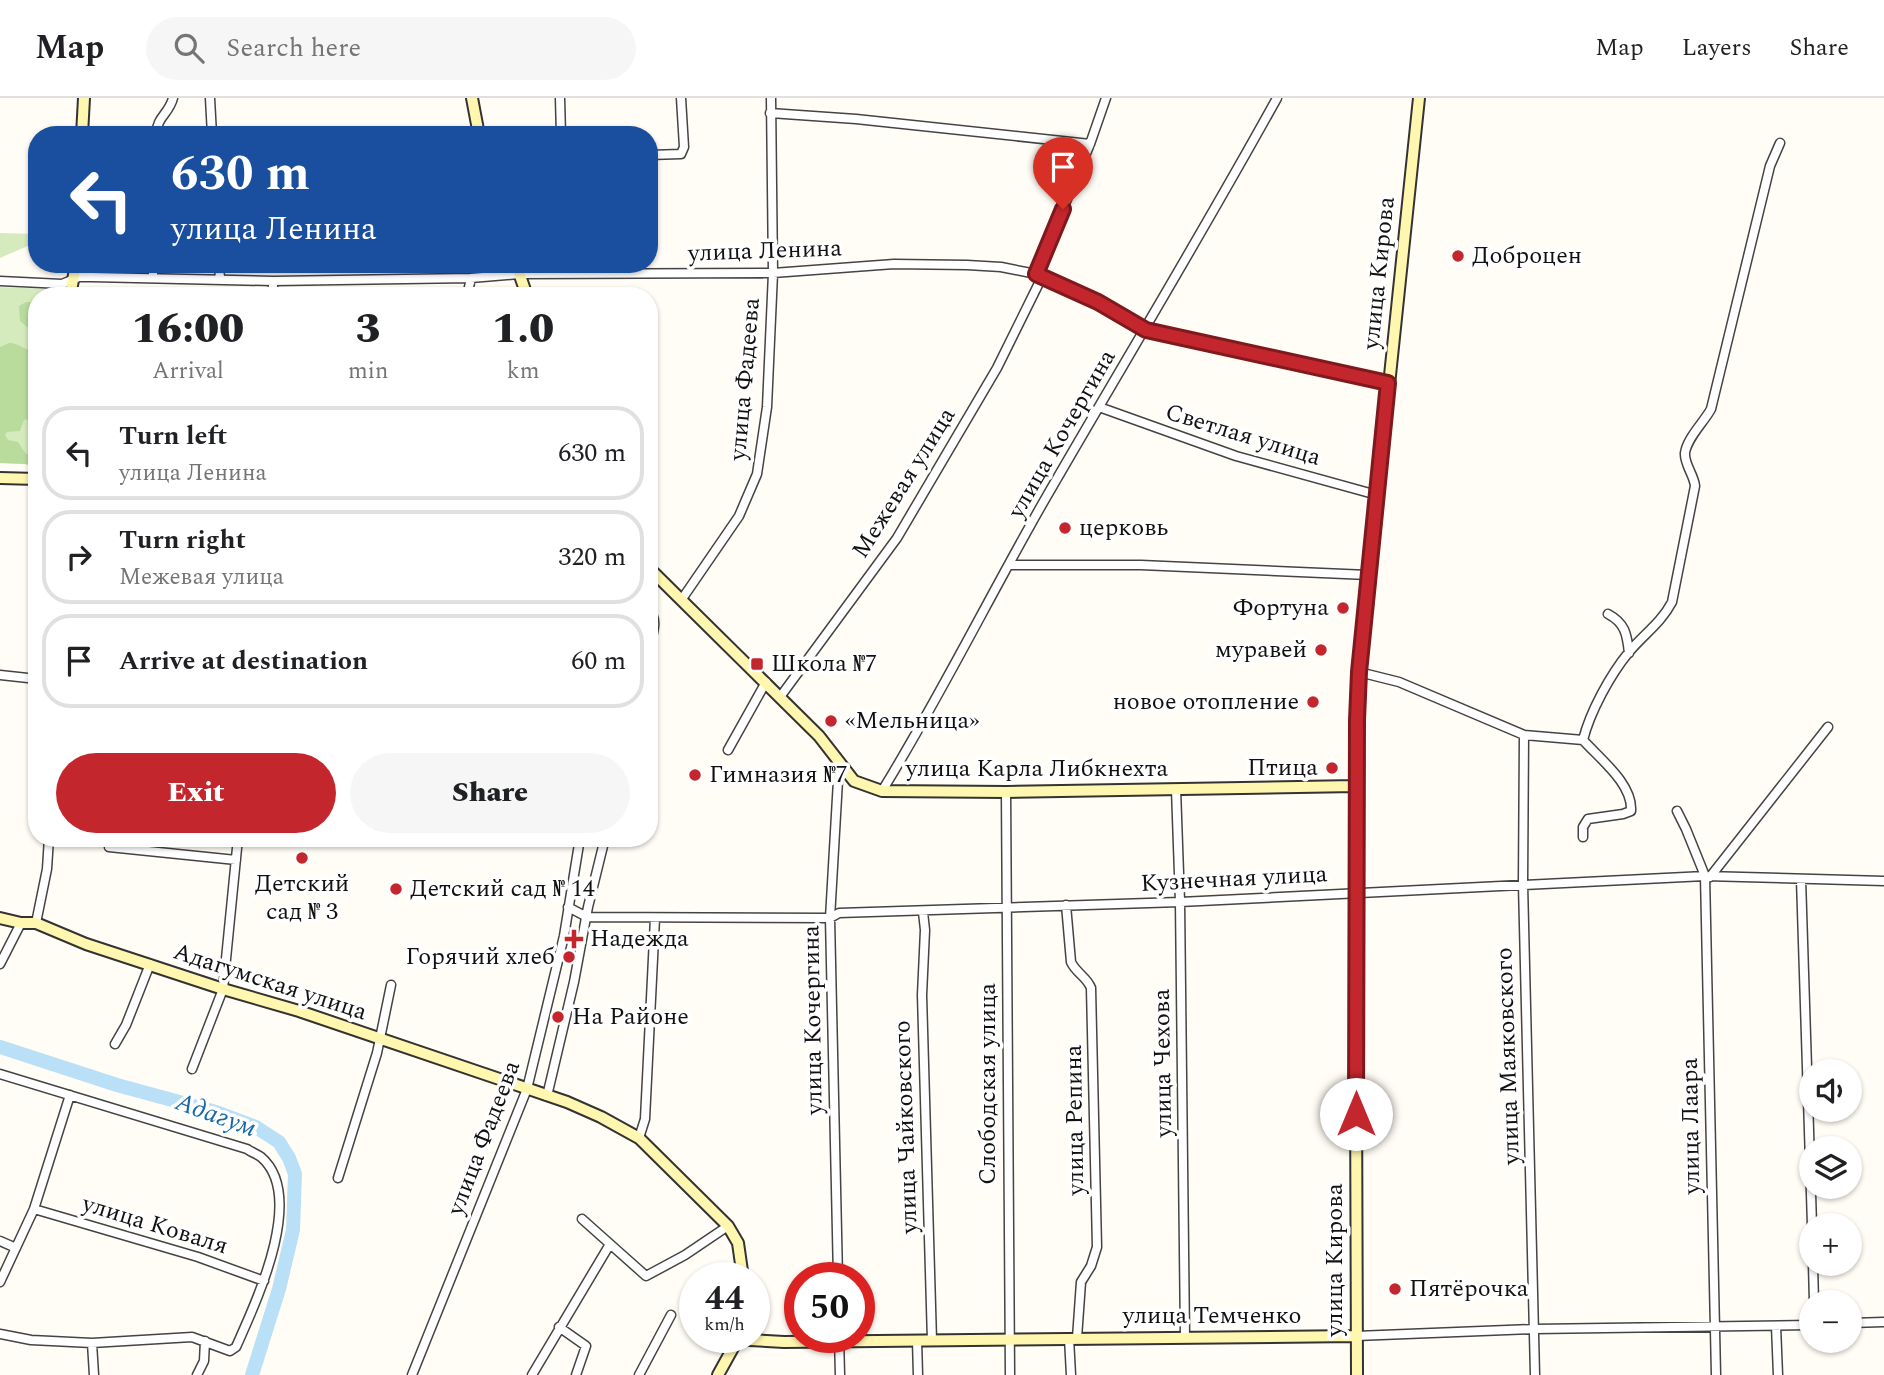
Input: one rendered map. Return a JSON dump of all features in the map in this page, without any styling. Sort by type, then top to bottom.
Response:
[{"type":"main road","points":[[82,126],[84,98]]},
{"type":"main road","points":[[472,98],[477,126]]},
{"type":"main road","name":"улица Кирова","points":[[1357,1375],[1355,786],[1359,672],[1419,98]]},
{"type":"main road","points":[[72,287],[75,273]]},
{"type":"main road","points":[[0,478],[28,479]]},
{"type":"main road","name":"улица Карла Либкнехта","points":[[658,577],[819,736],[854,781],[881,791],[1006,792],[1355,786]]},
{"type":"main road","name":"Адагумская улица","points":[[0,918],[36,923],[86,944],[299,1011],[567,1102],[639,1138],[728,1226]]},
{"type":"main road","points":[[728,1226],[738,1243],[741,1262]]},
{"type":"main road","name":"улица Темченко","points":[[875,1339],[1356,1336]]},
{"type":"main road","points":[[718,1375],[730,1353]]},
{"type":"street","points":[[156,126],[173,98]]},
{"type":"street","points":[[210,98],[212,126]]},
{"type":"street","points":[[559,98],[561,126]]},
{"type":"street","points":[[658,155],[681,154],[684,147],[681,98]]},
{"type":"street","name":"улица Фадеева","points":[[682,599],[739,516],[757,474],[767,407],[773,273],[771,98]]},
{"type":"street","name":"Межевая улица","points":[[780,697],[897,538],[998,368],[1039,276],[1106,98]]},
{"type":"street","name":"улица Кочергина","points":[[881,791],[907,750],[986,602],[1146,330],[1277,98]]},
{"type":"street","points":[[770,113],[856,119],[1090,144]]},
{"type":"street","points":[[1583,740],[1589,717],[1629,653],[1664,617],[1672,602],[1695,486],[1685,453],[1690,440],[1712,409],[1770,166],[1780,143]]},
{"type":"street","name":"улица Ленина","points":[[658,271],[773,273],[894,264],[955,264],[1001,268],[1039,276],[1098,302],[1146,330],[1388,383]]},
{"type":"street","points":[[153,273],[153,278]]},
{"type":"street","points":[[220,273],[220,280]]},
{"type":"street","name":"улица Ленина","points":[[0,281],[62,284],[74,279],[92,277],[273,281],[471,278],[497,273]]},
{"type":"street","points":[[469,287],[471,278]]},
{"type":"street","points":[[273,281],[273,287]]},
{"type":"street","name":"Светлая улица","points":[[1099,407],[1236,456],[1377,495]]},
{"type":"street","points":[[1009,565],[1142,565],[1368,575]]},
{"type":"street","points":[[1608,614],[1622,624],[1629,653]]},
{"type":"street","points":[[1359,672],[1399,682],[1524,735],[1583,740],[1623,785],[1632,802],[1631,811],[1588,819],[1583,827],[1583,837]]},
{"type":"street","points":[[0,675],[28,677]]},
{"type":"street","points":[[728,750],[766,682]]},
{"type":"street","points":[[1676,811],[1707,876],[1828,727]]},
{"type":"street","name":"улица Маяковского","points":[[1524,735],[1523,884],[1535,1375]]},
{"type":"street","name":"улица Кочергина","points":[[838,1262],[830,918],[839,763]]},
{"type":"street","name":"улица Чехова","points":[[1176,789],[1180,902],[1185,1337]]},
{"type":"street","name":"Слободская улица","points":[[1006,792],[1010,1375]]},
{"type":"street","points":[[36,923],[47,869],[48,847]]},
{"type":"street","points":[[108,847],[236,860]]},
{"type":"street","points":[[192,1069],[223,989],[237,847]]},
{"type":"street","name":"улица Фадеева","points":[[412,1375],[527,1090],[564,936],[578,847]]},
{"type":"street","name":"улица Фадеева","points":[[547,1096],[603,847]]},
{"type":"street","name":"Кузнечная улица","points":[[587,917],[830,918],[839,913],[1180,902],[1707,876],[1884,881]]},
{"type":"street","name":"улица Лаара","points":[[1707,876],[1716,1375]]},
{"type":"street","points":[[1801,878],[1812,1213]]},
{"type":"street","name":"улица Репина","points":[[1066,905],[1071,962],[1074,969],[1090,983],[1091,988],[1097,1247],[1082,1282],[1073,1338],[1071,1375]]},
{"type":"street","points":[[568,907],[587,917]]},
{"type":"street","name":"улица Чайковского","points":[[923,912],[925,930],[922,995],[932,1341]]},
{"type":"street","points":[[639,1138],[645,1119],[656,918]]},
{"type":"street","points":[[0,964],[21,923]]},
{"type":"street","points":[[115,1044],[126,1025],[150,964]]},
{"type":"street","points":[[338,1178],[377,1053],[391,985]]},
{"type":"street","points":[[0,1074],[247,1149],[261,1157],[270,1168],[278,1190],[279,1216],[276,1244],[264,1281],[236,1347],[230,1351],[192,1337],[92,1343],[31,1340],[0,1334]]},
{"type":"street","points":[[0,1282],[34,1209],[71,1095]]},
{"type":"street","name":"улица Коваля","points":[[34,1209],[198,1257],[264,1281]]},
{"type":"street","points":[[582,1219],[646,1276],[685,1255],[728,1226]]},
{"type":"street","points":[[0,1241],[16,1248]]},
{"type":"street","points":[[532,1375],[610,1244]]},
{"type":"street","points":[[639,1375],[671,1315]]},
{"type":"street","points":[[1862,1323],[1884,1322]]},
{"type":"street","name":"улица Темченко","points":[[1356,1336],[1535,1329],[1799,1325]]},
{"type":"street","points":[[1776,1326],[1778,1375]]},
{"type":"street","points":[[559,1327],[586,1346],[576,1375]]},
{"type":"street","points":[[917,1340],[918,1375]]},
{"type":"street","points":[[197,1375],[204,1361],[205,1341]]},
{"type":"street","points":[[92,1343],[94,1375]]},
{"type":"street","points":[[839,1353],[840,1375]]},
{"type":"green space","points":[[0,233],[28,234],[28,246],[0,258]]},
{"type":"green space","points":[[0,287],[28,288],[28,465],[0,463]]},
{"type":"green space","points":[[28,302],[28,327],[20,321],[19,306]]},
{"type":"green space","points":[[9,343],[28,349],[28,419],[24,420],[20,431],[7,432],[5,435],[8,440],[18,442],[28,454],[28,465],[0,463],[0,347]]},
{"type":"waterway","name":"Адагум","points":[[0,1047],[117,1085],[216,1112],[256,1127],[279,1142],[295,1174],[293,1230],[279,1289],[252,1375]]},
{"type":"place","name":"Доброцен","points":[[1458,256]]},
{"type":"place","name":"церковь","points":[[1065,528]]},
{"type":"place","name":"Фортуна","points":[[1343,608]]},
{"type":"place","name":"муравей","points":[[1321,650]]},
{"type":"place","name":"Школа №7","points":[[757,664]]},
{"type":"place","name":"новое отопление","points":[[1313,702]]},
{"type":"place","name":"«Мельница»","points":[[831,721]]},
{"type":"place","name":"Птица","points":[[1332,768]]},
{"type":"place","name":"Гимназия №7","points":[[695,775]]},
{"type":"place","name":"Детский сад № 3","points":[[302,858]]},
{"type":"place","name":"Детский сад № 14","points":[[396,889]]},
{"type":"place","name":"Надежда","points":[[574,939]]},
{"type":"place","name":"Горячий хлеб","points":[[569,957]]},
{"type":"place","name":"На Районе","points":[[558,1017]]},
{"type":"place","name":"Пятёрочка","points":[[1395,1289]]},
{"type":"route","points":[[1063,209],[1036,274],[1098,302],[1146,330],[1388,383],[1359,672],[1355,786],[1356,1114]]}]
